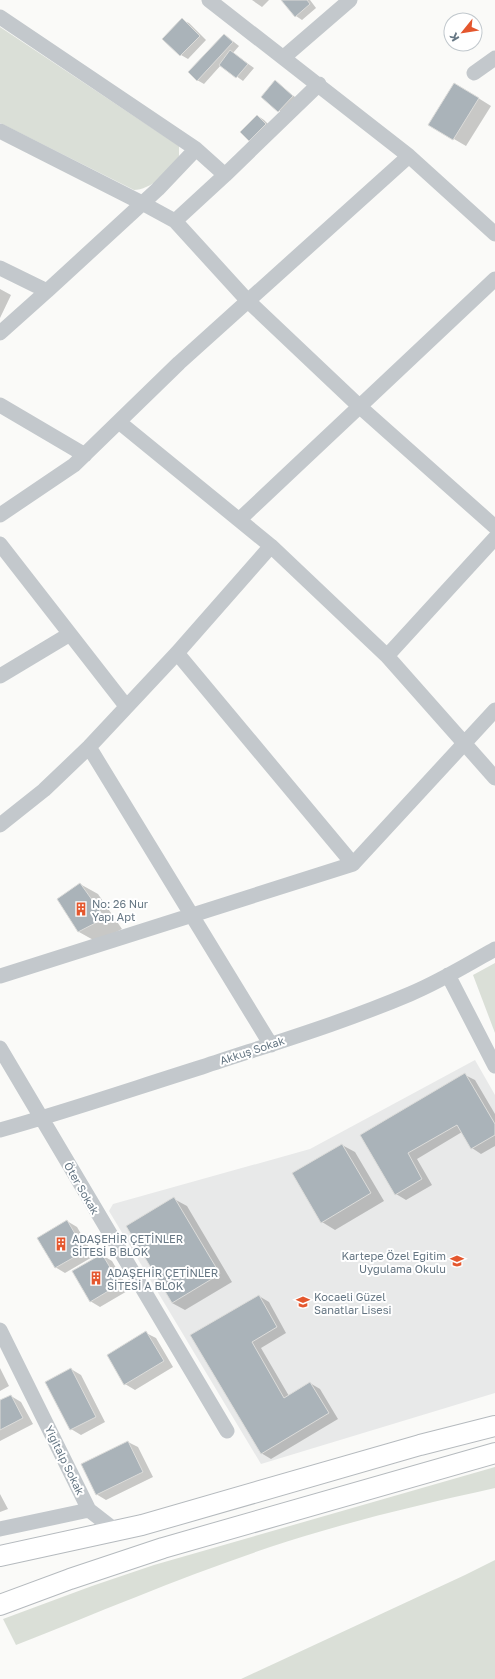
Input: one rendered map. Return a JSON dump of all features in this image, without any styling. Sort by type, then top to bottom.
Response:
[{"type":"main road","points":[[0,1556],[149,1523],[420,1445],[495,1426]]},
{"type":"main road","points":[[0,1605],[163,1548],[495,1452]]},
{"type":"street","points":[[210,0],[409,156],[495,234]]},
{"type":"street","points":[[284,57],[350,0]]},
{"type":"street","points":[[0,17],[196,149],[225,175]]},
{"type":"street","points":[[474,73],[495,58]]},
{"type":"street","points":[[175,221],[225,175],[318,84]]},
{"type":"street","points":[[0,131],[175,221],[247,300],[359,406],[495,527]]},
{"type":"street","points":[[0,333],[158,189],[196,149]]},
{"type":"street","points":[[0,515],[50,483],[85,455],[179,363],[247,300],[409,156]]},
{"type":"street","points":[[0,268],[47,291]]},
{"type":"street","points":[[240,519],[495,279]]},
{"type":"street","points":[[0,405],[85,455]]},
{"type":"street","points":[[120,422],[271,546],[387,656],[495,778]]},
{"type":"street","points":[[387,656],[495,538]]},
{"type":"street","points":[[0,544],[126,706]]},
{"type":"street","points":[[0,825],[44,790],[89,747],[177,653],[271,546]]},
{"type":"street","points":[[0,676],[70,634]]},
{"type":"street","points":[[177,653],[353,864]]},
{"type":"street","points":[[0,976],[353,864],[495,710]]},
{"type":"street","points":[[89,747],[271,1045]]},
{"type":"street","name":"Akkuş Sokak","points":[[0,1130],[271,1045],[410,994],[495,949]]},
{"type":"street","points":[[448,975],[495,1066]]},
{"type":"street","name":"Öter Sokak","points":[[0,1048],[227,1431]]},
{"type":"street","name":"Yiğitalp Sokak","points":[[0,1330],[89,1510],[0,1529]]},
{"type":"street","points":[[89,1510],[116,1531]]},
{"type":"shaded area","points":[[0,27],[179,146],[179,156],[172,168],[154,183],[147,187],[134,190],[0,123]]},
{"type":"shaded area","points":[[495,963],[495,1033],[473,975]]},
{"type":"shaded area","name":"Kocaeli Güzel Sanatlar Lisesi","points":[[475,1060],[495,1095],[495,1393],[261,1464],[109,1211],[113,1204],[310,1149]]},
{"type":"shaded area","points":[[495,1467],[495,1488],[365,1519],[283,1543],[168,1584],[16,1645],[3,1619],[154,1565]]},
{"type":"shaded area","points":[[495,1560],[495,1679],[241,1679],[465,1575]]},
{"type":"building","points":[[281,0],[307,0],[310,4],[295,17]]},
{"type":"building","points":[[182,18],[200,36],[180,56],[162,39]]},
{"type":"building","points":[[224,34],[233,42],[197,81],[188,72]]},
{"type":"building","points":[[230,50],[248,64],[236,78],[219,65]]},
{"type":"building","points":[[275,80],[293,96],[278,112],[261,97]]},
{"type":"building","points":[[454,83],[479,98],[453,140],[428,125]]},
{"type":"building","points":[[257,115],[266,124],[249,141],[240,132]]},
{"type":"building","name":"No: 26 Nur Yapı Apt","points":[[80,883],[105,918],[78,932],[57,899]]},
{"type":"building","points":[[465,1073],[495,1124],[495,1135],[471,1149],[457,1125],[408,1153],[422,1179],[395,1195],[360,1135]]},
{"type":"building","points":[[342,1144],[371,1193],[321,1223],[292,1173]]},
{"type":"building","points":[[174,1197],[220,1274],[172,1303],[126,1226]]},
{"type":"building","name":"ADAŞEHİR ÇETİNLER SİTESİ B BLOK","points":[[67,1220],[85,1251],[55,1268],[37,1238]]},
{"type":"building","name":"ADAŞEHİR ÇETİNLER SİTESİ A BLOK","points":[[102,1254],[120,1284],[90,1302],[72,1271]]},
{"type":"building","points":[[259,1295],[277,1327],[252,1342],[284,1398],[310,1382],[329,1413],[261,1454],[190,1335]]},
{"type":"building","points":[[146,1331],[164,1361],[124,1385],[107,1355]]},
{"type":"building","points":[[71,1368],[96,1417],[70,1430],[45,1382]]},
{"type":"building","points":[[11,1395],[23,1418],[0,1430],[0,1400]]},
{"type":"building","points":[[128,1441],[143,1472],[96,1495],[81,1464]]},
{"type":"place","name":"No: 26 Nur Yapı Apt","points":[[81,909]]},
{"type":"place","name":"ADAŞEHİR ÇETİNLER SİTESİ B BLOK","points":[[61,1244]]},
{"type":"place","name":"Kartepe Özel Eğitim Uygulama Okulu","points":[[457,1261]]},
{"type":"place","name":"ADAŞEHİR ÇETİNLER SİTESİ A BLOK","points":[[96,1278]]},
{"type":"place","name":"Kocaeli Güzel Sanatlar Lisesi","points":[[303,1302]]}]
